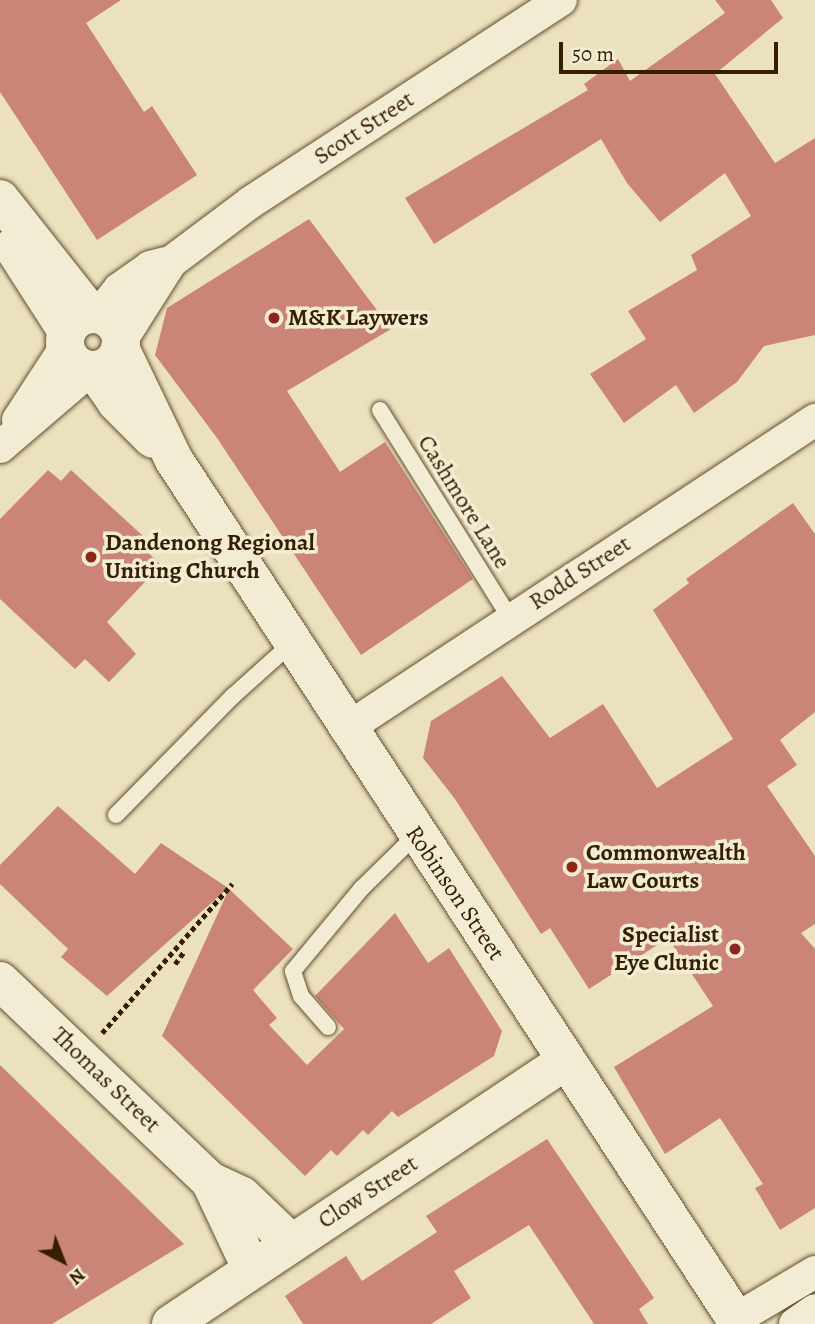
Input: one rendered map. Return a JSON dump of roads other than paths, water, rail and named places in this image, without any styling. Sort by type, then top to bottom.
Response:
[{"type":"street","name":"Scott Street","points":[[2,444],[93,342],[130,282],[150,267],[171,262],[251,202],[561,0]]},
{"type":"street","name":"Robinson Street","points":[[1,220],[93,342],[174,460],[346,729],[737,1322]]},
{"type":"street","name":"Rodd Street","points":[[346,729],[510,618],[815,420]]},
{"type":"street","name":"Thomas Street","points":[[0,981],[210,1181],[242,1196],[292,1243]]},
{"type":"street","name":"Clow Street","points":[[171,1324],[566,1062]]},
{"type":"street","name":"Thomas Street","points":[[210,1181],[252,1270]]},
{"type":"street","points":[[737,1322],[815,1272]]},
{"type":"street","points":[[795,1324],[815,1310]]},
{"type":"lane","name":"Cashmore Lane","points":[[380,410],[510,618]]},
{"type":"lane","points":[[116,815],[233,696],[291,644]]},
{"type":"lane","points":[[328,1027],[301,996],[293,971],[303,953],[362,888],[416,835]]},
{"type":"place","name":"M&K Laywers","points":[[274,318]]},
{"type":"place","name":"Dandenong Regional Uniting Church","points":[[91,557]]},
{"type":"place","name":"Commonwealth Law Courts","points":[[572,867]]},
{"type":"place","name":"Specialist Eye Clunic","points":[[735,949]]}]
